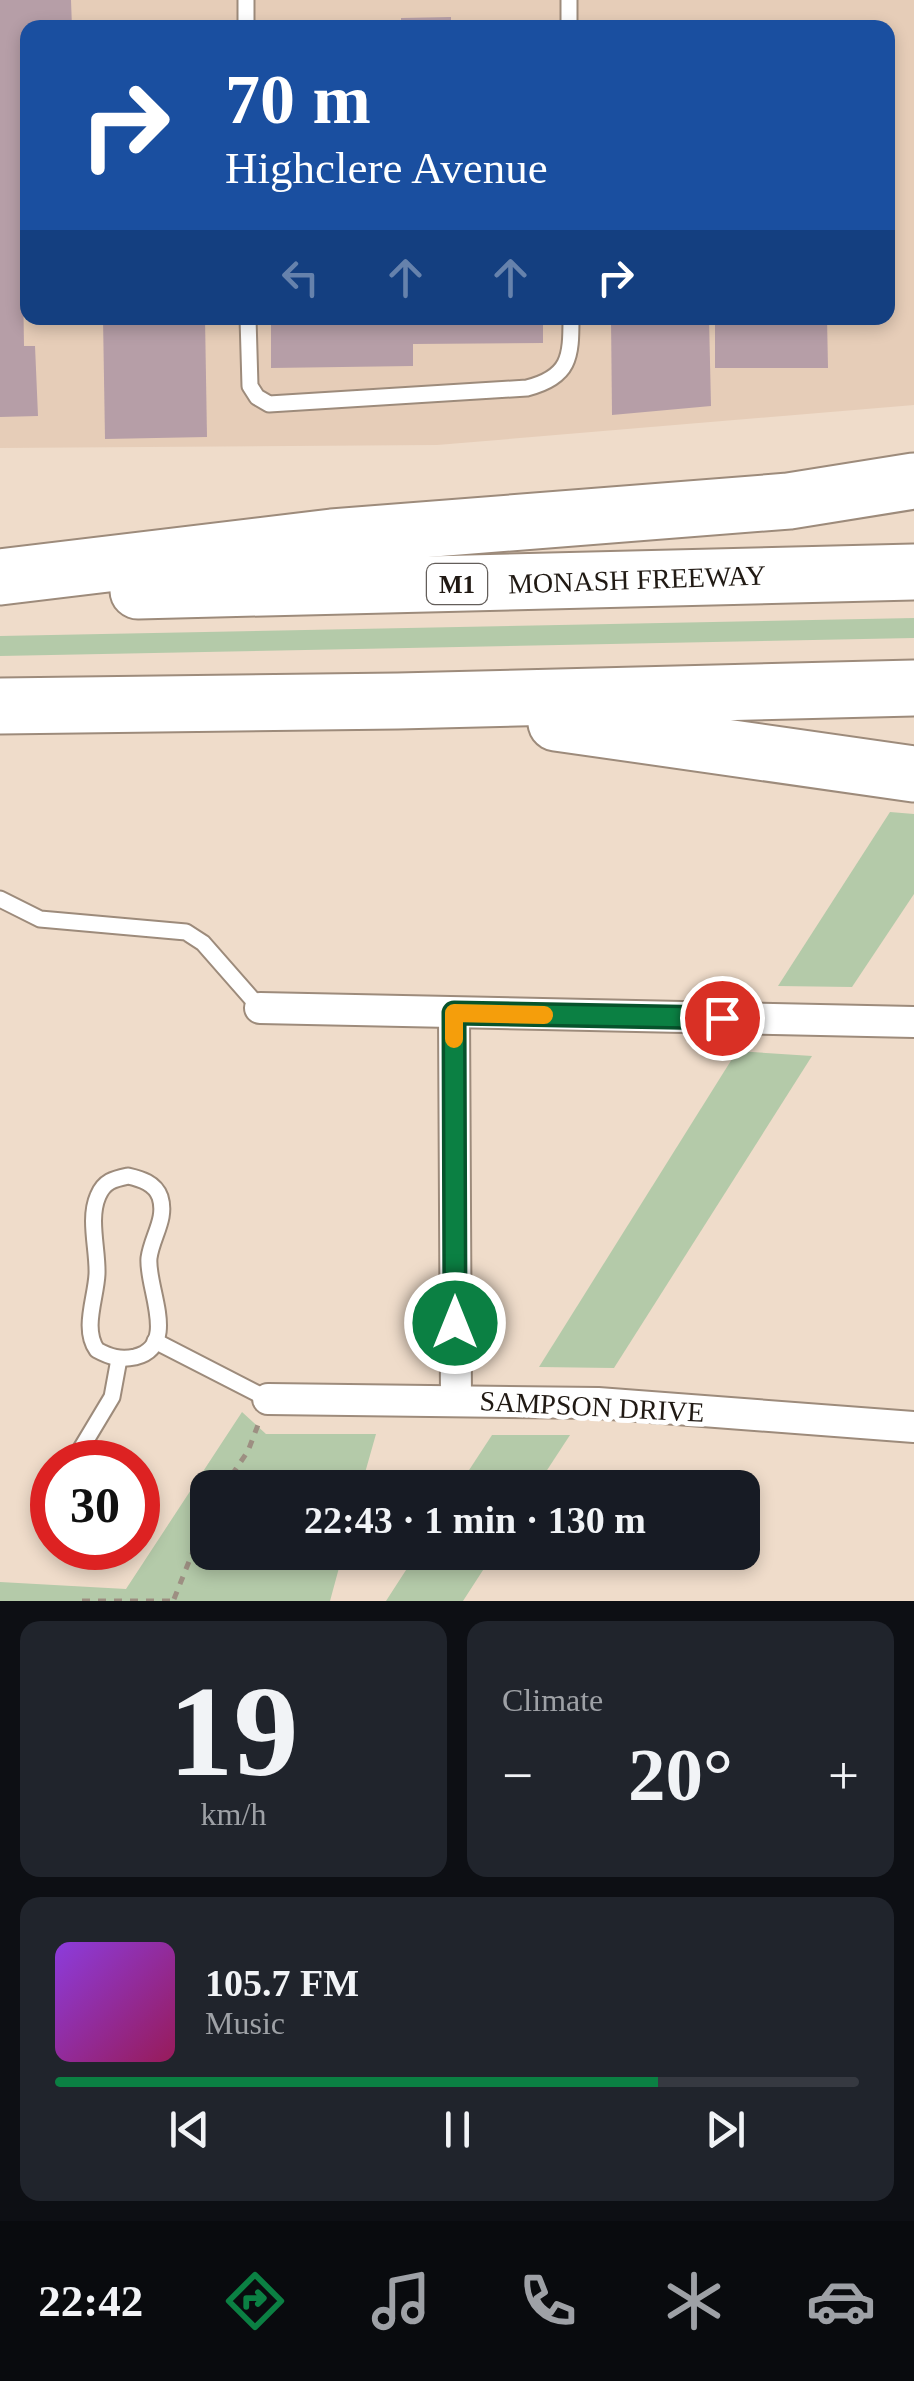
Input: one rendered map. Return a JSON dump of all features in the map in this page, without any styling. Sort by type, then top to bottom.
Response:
[{"type":"highway","points":[[0,578],[332,538],[789,501],[914,482]]},
{"type":"highway","name":"MONASH FREEWAY","points":[[0,594],[914,572]]},
{"type":"highway","points":[[0,706],[914,688]]},
{"type":"highway","points":[[398,701],[914,774]]},
{"type":"street","points":[[260,1008],[914,1022]]},
{"type":"street","points":[[454,1013],[456,1400]]},
{"type":"street","name":"SAMPSON DRIVE","points":[[268,1399],[598,1403],[914,1428]]},
{"type":"lane","points":[[248,325],[250,386],[269,404],[527,388],[546,383],[563,370],[571,351],[571,325]]},
{"type":"lane","points":[[0,899],[40,919],[186,932],[203,943],[260,1008]]},
{"type":"lane","points":[[128,1176],[152,1184],[162,1204],[149,1260],[159,1330],[156,1341],[142,1355],[118,1359],[97,1350],[90,1336],[97,1272],[95,1213],[99,1192],[107,1182],[128,1176]]},
{"type":"lane","points":[[156,1341],[268,1399]]},
{"type":"lane","points":[[86,1440],[112,1397],[118,1359]]},
{"type":"path","points":[[235,1470],[248,1451],[268,1399]]},
{"type":"path","points":[[82,1601],[174,1600],[190,1560]]},
{"type":"shaded area","points":[[0,0],[914,0],[914,405],[437,445],[0,448]]},
{"type":"green space","points":[[914,618],[914,638],[0,656],[0,636]]},
{"type":"green space","points":[[890,812],[914,814],[914,894],[852,987],[778,986]]},
{"type":"green space","points":[[737,1051],[812,1056],[614,1368],[539,1367]]},
{"type":"green space","points":[[242,1412],[266,1434],[376,1434],[366,1470],[204,1470]]},
{"type":"green space","points":[[492,1435],[570,1435],[547,1470],[469,1470]]},
{"type":"green space","points":[[190,1491],[190,1570],[338,1570],[330,1601],[0,1601],[0,1582],[126,1589],[138,1570],[160,1570],[160,1537]]},
{"type":"green space","points":[[406,1570],[483,1570],[463,1601],[386,1601]]},
{"type":"building","points":[[0,0],[71,0],[72,20],[20,20],[20,325],[24,325],[24,346],[35,346],[38,416],[0,417]]},
{"type":"building","points":[[451,17],[451,20],[401,20]]},
{"type":"building","points":[[103,325],[205,325],[207,437],[105,439]]},
{"type":"building","points":[[271,325],[543,325],[543,343],[413,344],[413,366],[271,368]]},
{"type":"building","points":[[611,325],[709,325],[711,406],[612,415]]},
{"type":"building","points":[[715,325],[827,325],[828,368],[715,368]]},
{"type":"slow traffic","points":[[454,1039],[454,1013],[544,1015]]},
{"type":"route","points":[[455,1323],[454,1013],[722,1018]]}]
